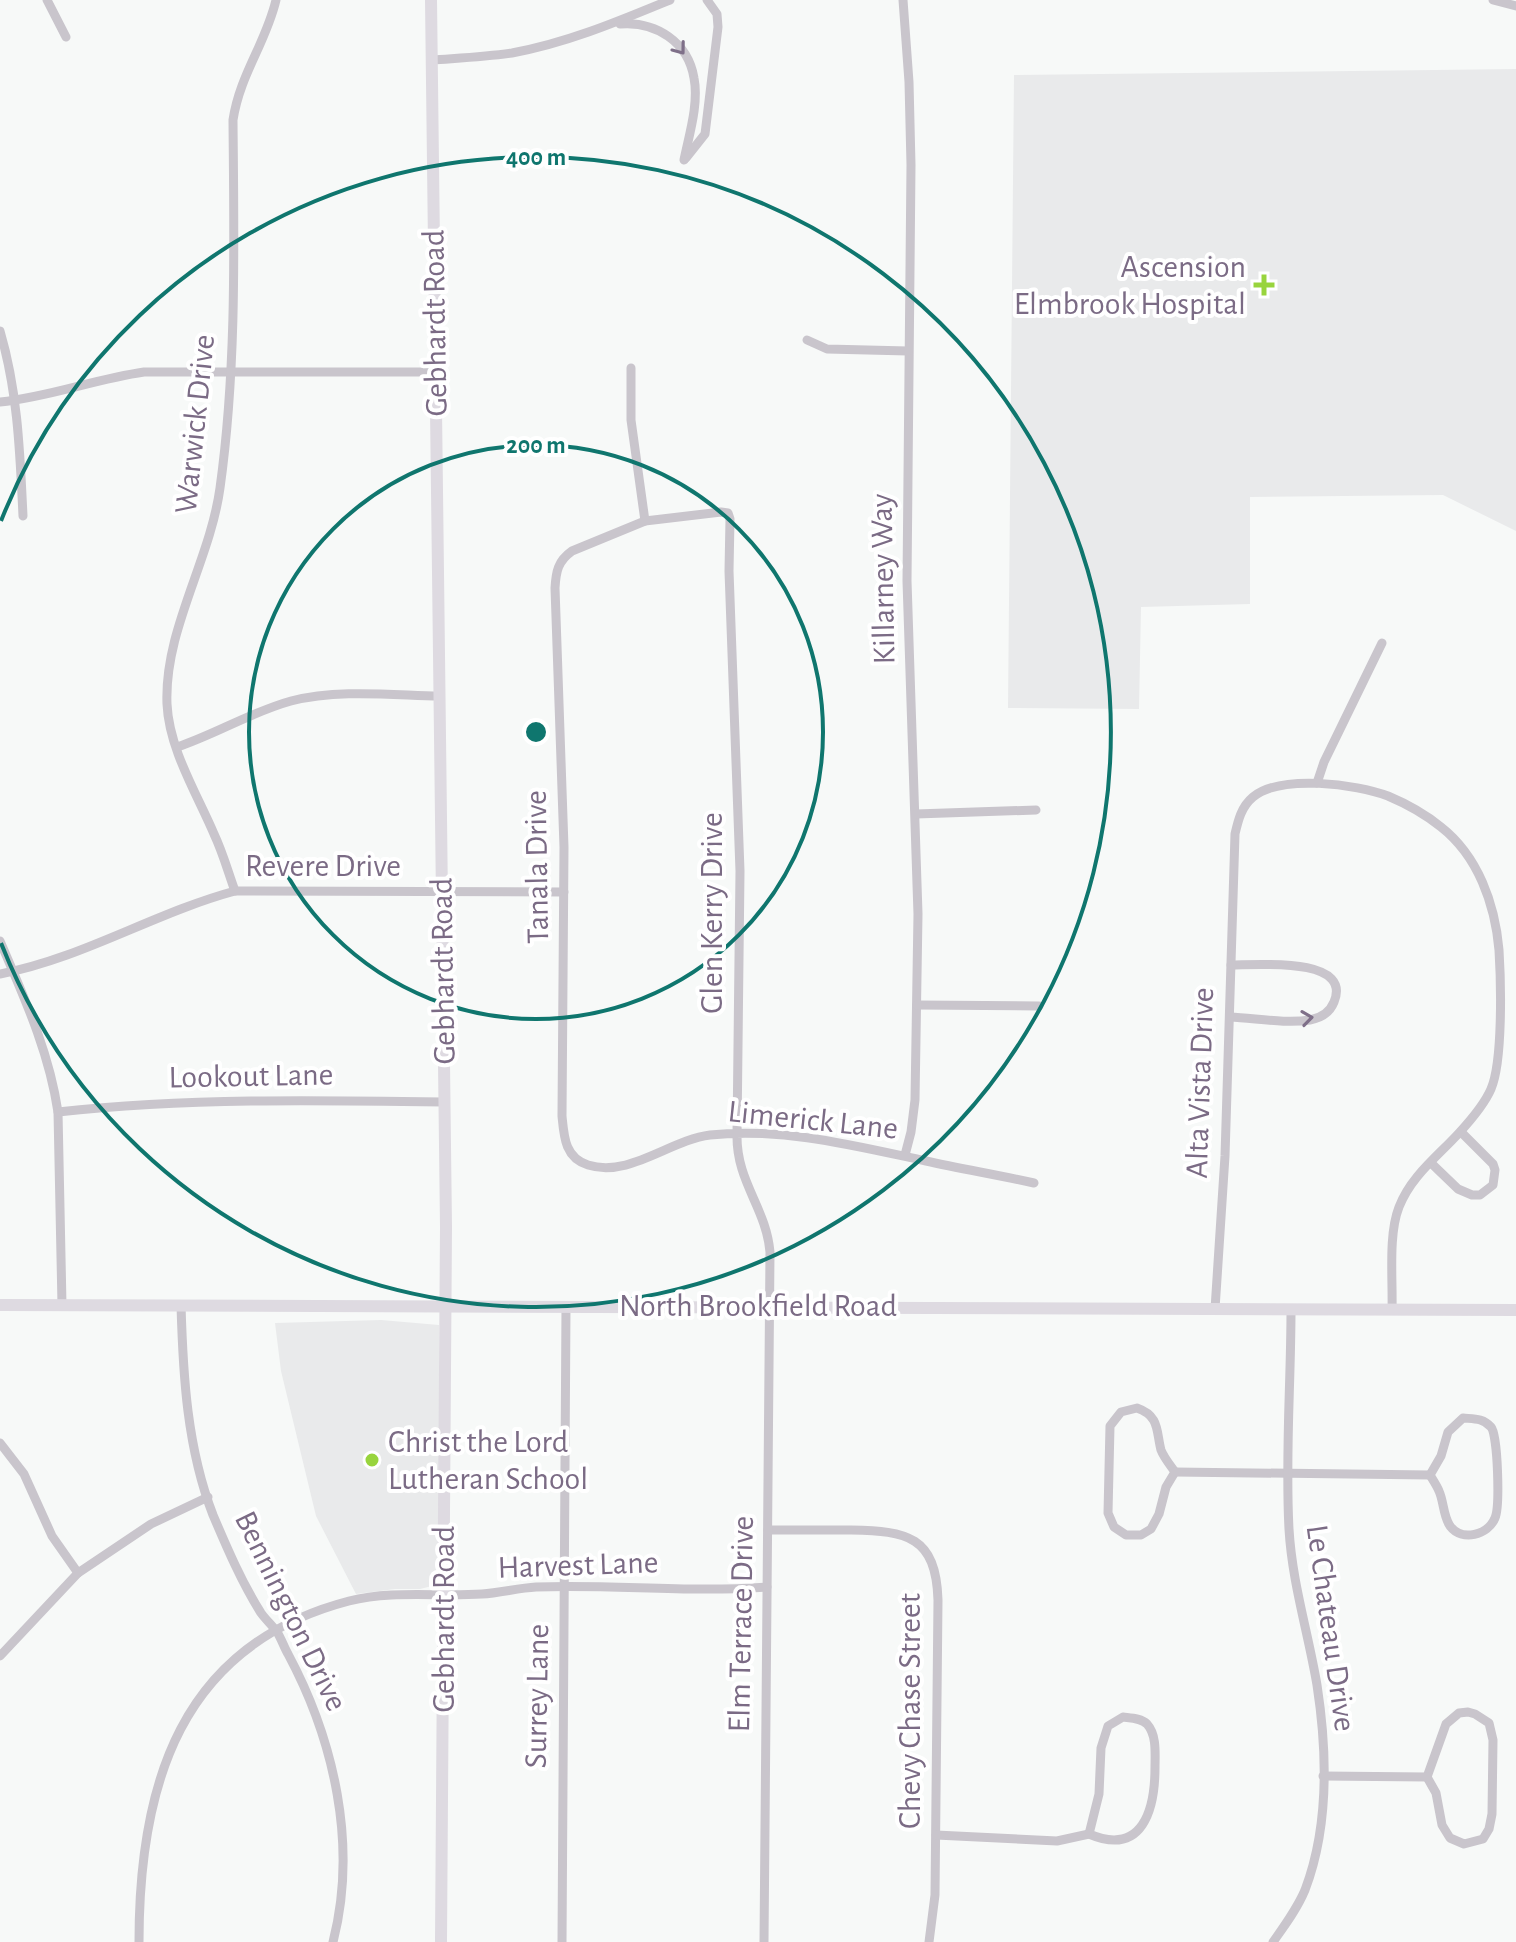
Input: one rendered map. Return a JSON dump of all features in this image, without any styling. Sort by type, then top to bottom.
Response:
[{"type":"street","points":[[47,0],[66,37]]},
{"type":"street","name":"Warwick Drive","points":[[235,891],[177,747],[167,706],[169,668],[206,548],[220,490],[234,282],[233,120],[237,95],[276,0]]},
{"type":"street","name":"Gebhardt Road","points":[[431,0],[446,1306],[441,1942]]},
{"type":"street","points":[[432,60],[515,52],[611,25],[670,0]]},
{"type":"street","points":[[611,25],[644,24],[659,30],[672,38],[689,62],[695,91],[684,160],[705,134],[718,27],[717,14],[707,0]]},
{"type":"street","name":"Killarney Way","points":[[903,0],[911,165],[907,581],[916,814],[917,1005],[915,1100],[905,1155]]},
{"type":"street","points":[[1493,0],[1516,6]]},
{"type":"street","points":[[0,331],[15,401],[23,516]]},
{"type":"street","points":[[807,340],[827,349],[908,351]]},
{"type":"street","points":[[631,368],[633,436],[645,521]]},
{"type":"street","points":[[0,402],[113,376],[144,372],[435,372]]},
{"type":"street","name":"Glen Kerry Drive","points":[[645,521],[728,513],[730,519],[729,571],[740,871],[737,1134],[740,1169],[767,1228],[770,1252],[768,1306]]},
{"type":"street","name":"Tanala Drive","points":[[589,1166],[574,1158],[563,1133],[564,892],[555,588],[558,564],[572,551],[645,521]]},
{"type":"street","points":[[1317,783],[1324,762],[1382,643]]},
{"type":"street","points":[[177,747],[260,711],[305,698],[439,696]]},
{"type":"street","name":"Alta Vista Drive","points":[[1215,1309],[1230,1017],[1235,834],[1240,813],[1252,798],[1270,787],[1317,783],[1387,796],[1415,809],[1443,828],[1479,873],[1495,921],[1499,952],[1497,1071],[1491,1091],[1461,1132],[1410,1185],[1396,1214],[1392,1310]]},
{"type":"street","points":[[916,814],[1036,810]]},
{"type":"street","name":"Revere Drive","points":[[0,974],[80,952],[184,907],[235,891],[564,892]]},
{"type":"street","points":[[0,941],[46,1054],[58,1112],[62,1305]]},
{"type":"street","points":[[1230,1017],[1312,1020],[1329,1012],[1336,999],[1334,983],[1325,971],[1308,967],[1231,965]]},
{"type":"street","points":[[917,1005],[1039,1006]]},
{"type":"street","name":"Lookout Lane","points":[[58,1112],[237,1099],[444,1102]]},
{"type":"street","points":[[1431,1163],[1466,1193],[1480,1195],[1493,1185],[1493,1164],[1461,1132]]},
{"type":"street","name":"Limerick Lane","points":[[589,1166],[627,1164],[682,1141],[737,1134],[834,1142],[1034,1183]]},
{"type":"street","name":"North Brookfield Road","points":[[0,1305],[1516,1310]]},
{"type":"street","name":"Bennington Drive","points":[[181,1305],[185,1387],[196,1453],[208,1497],[240,1574],[261,1612],[276,1631],[315,1710],[335,1781],[342,1861],[333,1942]]},
{"type":"street","name":"Surrey Lane","points":[[562,1942],[566,1306]]},
{"type":"street","name":"Elm Terrace Drive","points":[[764,1942],[768,1306]]},
{"type":"street","name":"Le Chateau Drive","points":[[1273,1942],[1296,1907],[1312,1866],[1320,1830],[1323,1776],[1317,1688],[1294,1576],[1289,1528],[1291,1310]]},
{"type":"street","points":[[1137,1408],[1152,1417],[1157,1424],[1161,1451],[1175,1472],[1166,1487],[1159,1514],[1151,1529],[1133,1536],[1114,1527],[1108,1513],[1107,1486],[1109,1433],[1114,1418],[1121,1412],[1137,1408]]},
{"type":"street","points":[[1463,1418],[1482,1419],[1493,1429],[1497,1446],[1496,1518],[1483,1532],[1470,1536],[1458,1533],[1451,1527],[1440,1492],[1430,1475],[1441,1456],[1448,1432],[1463,1418]]},
{"type":"street","points":[[0,1443],[24,1474],[52,1536],[78,1573]]},
{"type":"street","points":[[1175,1472],[1430,1475]]},
{"type":"street","points":[[0,1656],[78,1573],[151,1524],[208,1497]]},
{"type":"street","name":"Chevy Chase Street","points":[[768,1530],[892,1531],[915,1540],[930,1556],[938,1591],[935,1895],[929,1942]]},
{"type":"street","name":"Harvest Lane","points":[[139,1942],[149,1819],[166,1758],[186,1717],[214,1682],[248,1650],[276,1631],[304,1616],[349,1601],[399,1594],[482,1594],[534,1587],[767,1587]]},
{"type":"street","points":[[1468,1712],[1489,1723],[1493,1740],[1492,1814],[1483,1839],[1464,1844],[1450,1838],[1442,1825],[1436,1793],[1427,1777],[1446,1724],[1459,1713],[1468,1712]]},
{"type":"street","points":[[936,1835],[1057,1841],[1089,1834],[1101,1840],[1126,1837],[1141,1827],[1151,1812],[1155,1741],[1147,1724],[1141,1720],[1123,1717],[1115,1720],[1104,1734],[1099,1794],[1089,1834]]},
{"type":"street","points":[[1323,1776],[1427,1777]]},
{"type":"shaded area","name":"Ascension Elmbrook Hospital","points":[[1516,69],[1516,531],[1443,495],[1250,497],[1250,604],[1141,607],[1139,709],[1008,708],[1014,75]]},
{"type":"shaded area","name":"Christ the Lord Lutheran School","points":[[381,1320],[439,1325],[440,1577],[436,1585],[420,1589],[356,1594],[316,1516],[281,1371],[275,1323]]},
{"type":"place","name":"Ascension Elmbrook Hospital","points":[[1264,285]]},
{"type":"place","name":"Christ the Lord Lutheran School","points":[[372,1460]]}]
